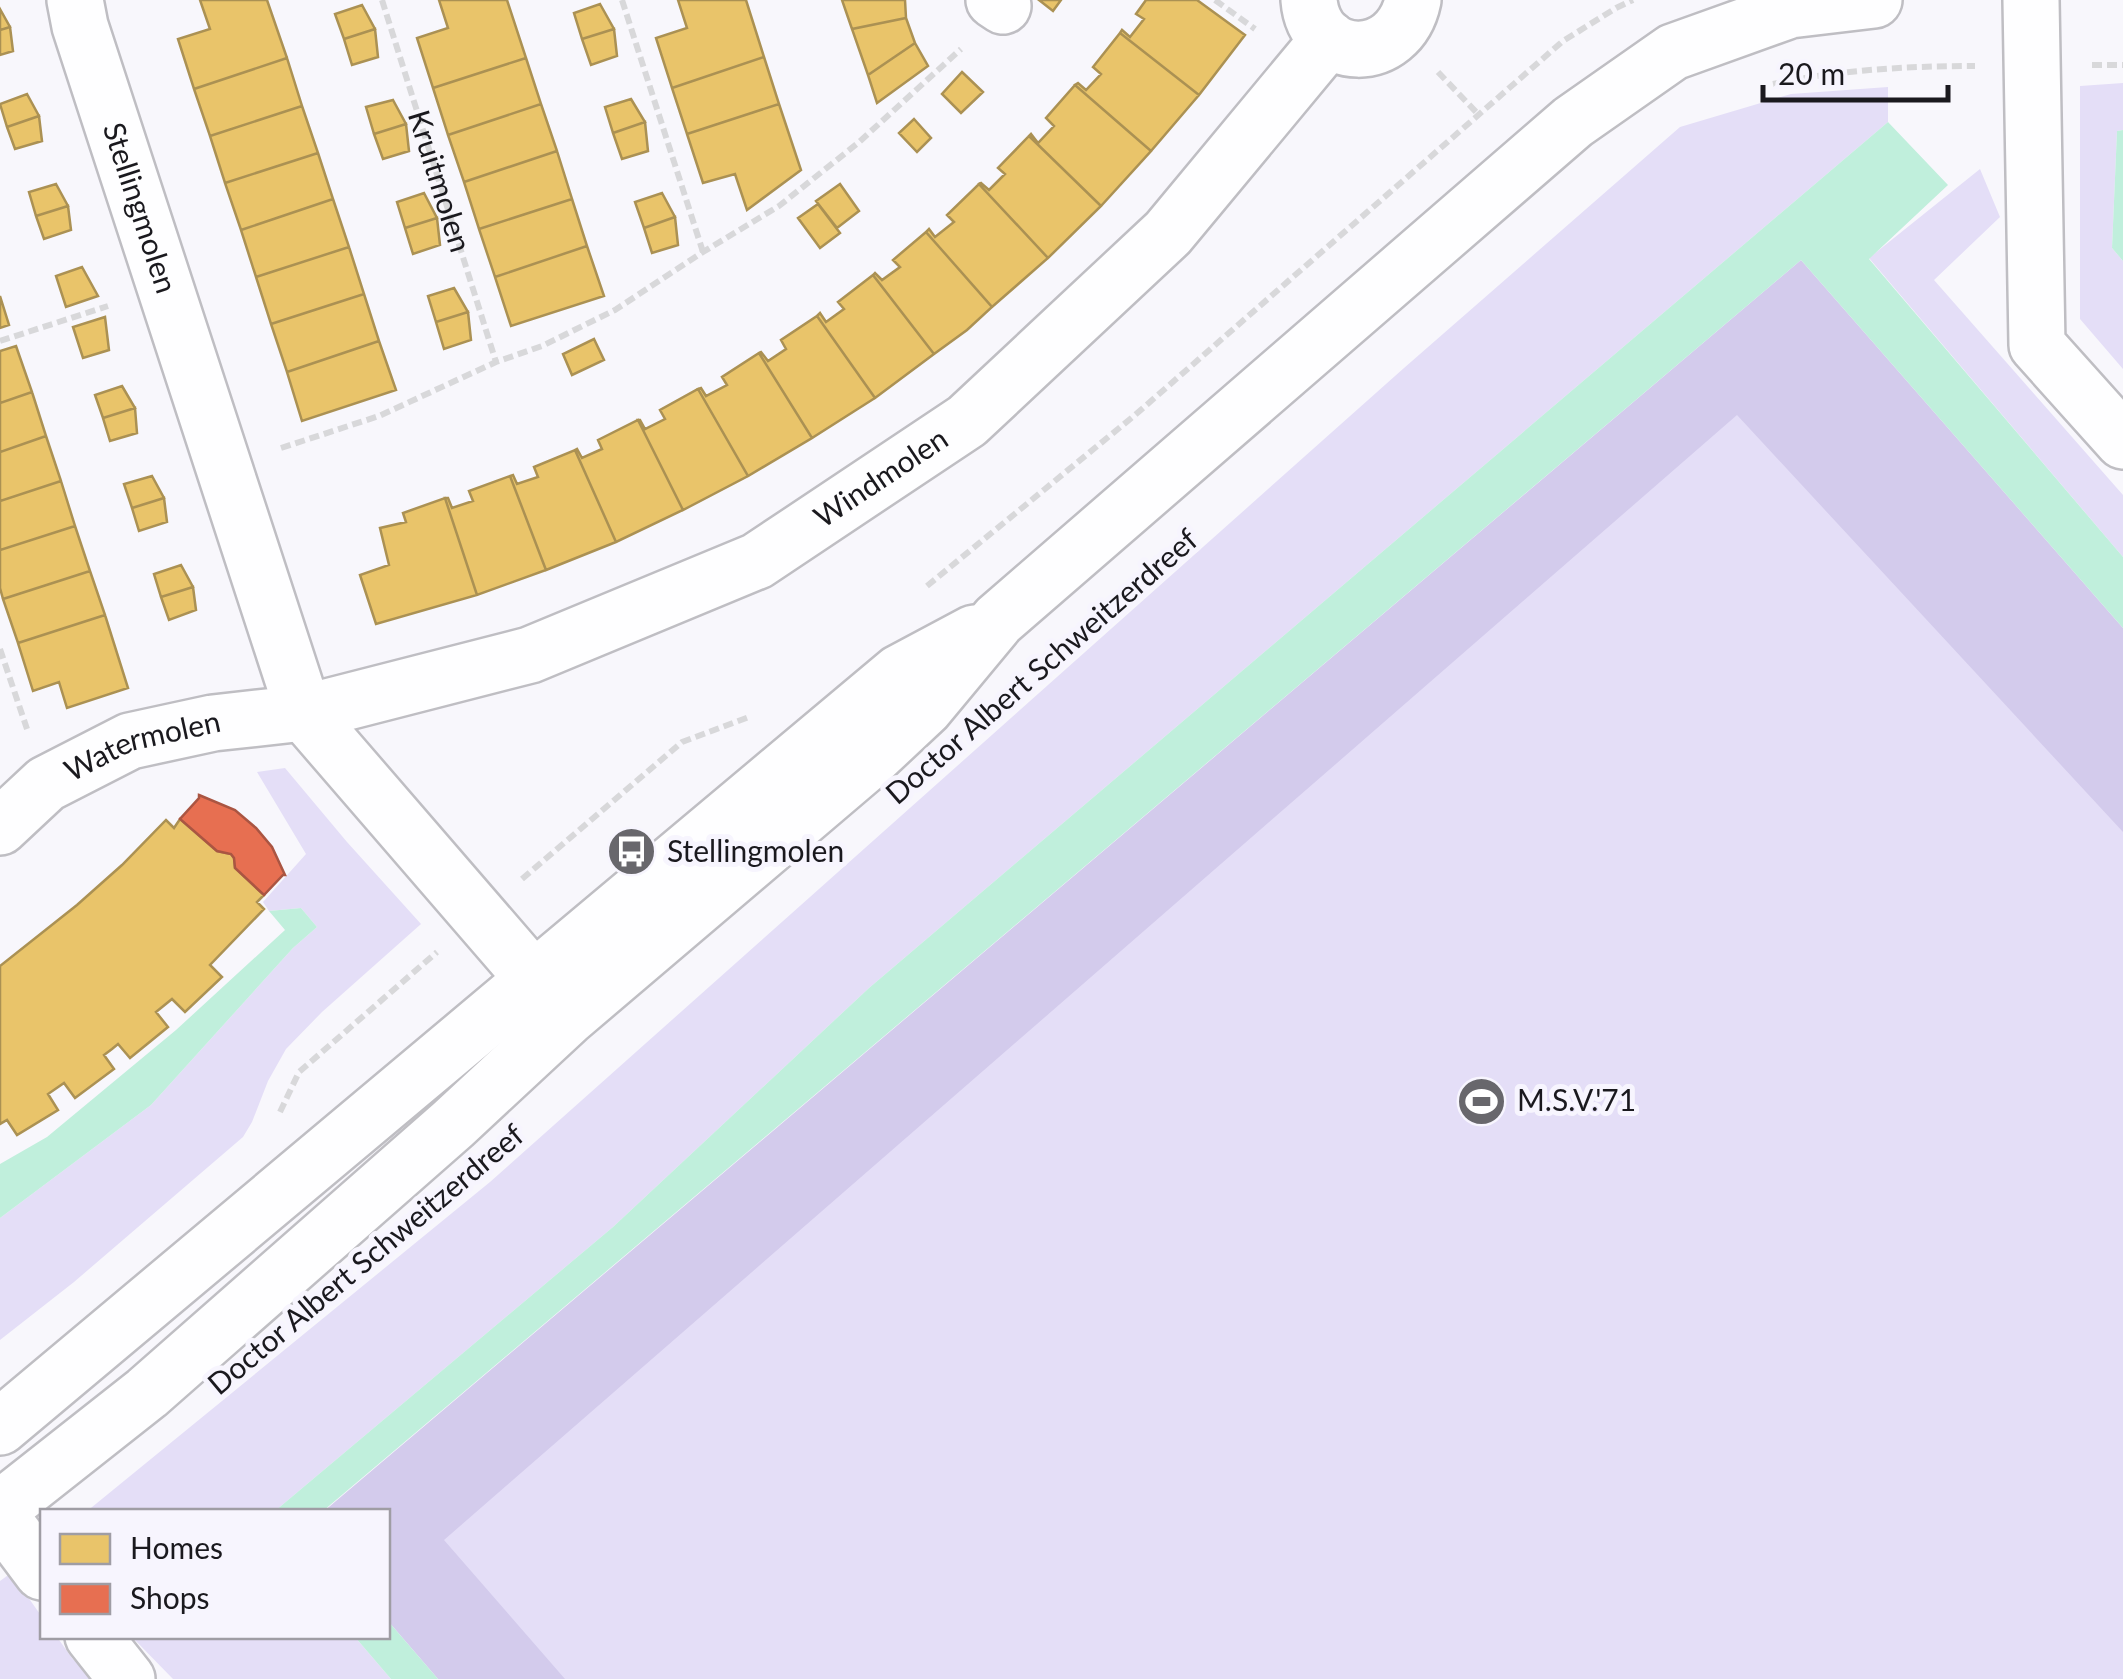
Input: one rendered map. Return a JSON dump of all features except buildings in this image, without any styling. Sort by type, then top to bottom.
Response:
[{"type":"street","name":"Stellingmolen","points":[[76,0],[80,26],[304,714],[551,999]]},
{"type":"street","points":[[1319,20],[1358,50],[1373,48],[1399,32],[1409,17],[1412,0]]},
{"type":"street","name":"Doctor Albert Schweitzerdreef","points":[[0,1428],[551,999],[899,673],[998,620],[1573,122],[1673,52],[1790,10],[1874,0]]},
{"type":"street","points":[[2031,0],[2037,345],[2123,441]]},
{"type":"street","name":"Windmolen","points":[[304,714],[530,654],[757,561],[968,421],[1168,233],[1319,20]]},
{"type":"street","name":"Watermolen","points":[[0,827],[46,784],[130,741],[212,723],[304,714]]},
{"type":"street","name":"Doctor Albert Schweitzerdreef","points":[[0,1513],[146,1393],[453,1124],[551,999]]},
{"type":"street","points":[[0,1513],[40,1569]]},
{"type":"street","points":[[96,1639],[127,1679]]},
{"type":"path","name":"Kruitmolen","points":[[382,0],[496,362]]},
{"type":"path","points":[[622,0],[703,252]]},
{"type":"path","points":[[222,466],[379,416],[615,310],[780,206],[945,66],[998,3]]},
{"type":"path","points":[[1760,86],[1817,74],[1907,67],[2123,65]]},
{"type":"path","points":[[0,341],[165,287]]},
{"type":"path","points":[[0,649],[46,784]]},
{"type":"shaded area","points":[[2123,83],[2123,130],[2117,131],[2112,248],[2123,261],[2123,369],[2080,319],[2080,86]]},
{"type":"shaded area","points":[[1888,87],[1888,122],[869,988],[613,1227],[277,1509],[90,1509],[490,1182],[1680,127],[1791,94]]},
{"type":"shaded area","points":[[1888,122],[1948,185],[1869,259],[2123,557],[2123,628],[1801,260],[325,1509],[277,1509],[613,1227],[869,988]]},
{"type":"shaded area","points":[[2123,130],[2123,261],[2112,248],[2117,131]]},
{"type":"shaded area","points":[[1980,169],[2000,217],[1934,280],[2123,495],[2123,557],[1869,258]]},
{"type":"shaded area","points":[[1801,260],[2123,628],[2123,832],[1737,415],[444,1540],[565,1679],[438,1679],[390,1623],[390,1509],[327,1509]]},
{"type":"shaded area","name":"M.S.V.'71","points":[[1793,314],[2123,690],[2123,1679],[465,1679],[390,1509],[348,1509]]},
{"type":"shaded area","points":[[285,768],[421,924],[286,1049],[243,1137],[0,1340],[0,1218],[151,1105],[293,948],[317,927],[301,908],[269,911],[263,902],[306,854],[257,772]]},
{"type":"shaded area","points":[[301,908],[317,927],[293,948],[151,1105],[0,1218],[0,1164],[47,1137],[176,1030],[285,930],[269,911]]},
{"type":"shaded area","points":[[11,1573],[40,1614],[40,1639],[58,1639],[92,1679],[0,1679],[0,1581]]},
{"type":"shaded area","points":[[390,1623],[438,1679],[391,1679],[357,1639],[390,1639]]},
{"type":"shaded area","points":[[134,1639],[357,1639],[391,1679],[173,1679]]},
{"type":"place","name":"Stellingmolen","points":[[632,852]]},
{"type":"place","name":"M.S.V.'71","points":[[1482,1101]]}]
